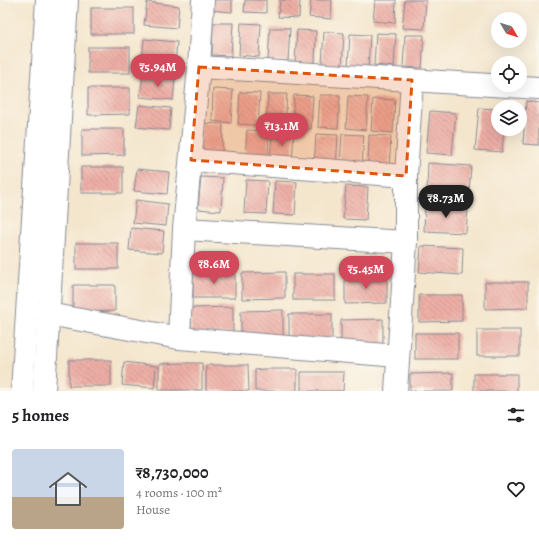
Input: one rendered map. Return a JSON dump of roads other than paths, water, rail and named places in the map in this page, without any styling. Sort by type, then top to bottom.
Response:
[{"type":"street","points":[[22,391],[47,0]]},
{"type":"street","points":[[44,391],[67,0]]},
{"type":"street","points":[[179,338],[184,229],[199,67],[203,0]]},
{"type":"street","points":[[199,67],[539,88]]},
{"type":"street","points":[[396,391],[406,242],[406,176],[412,80]]},
{"type":"street","points":[[191,160],[406,176]]},
{"type":"street","points":[[184,229],[406,242]]},
{"type":"street","points":[[48,314],[179,338],[398,356]]}]
